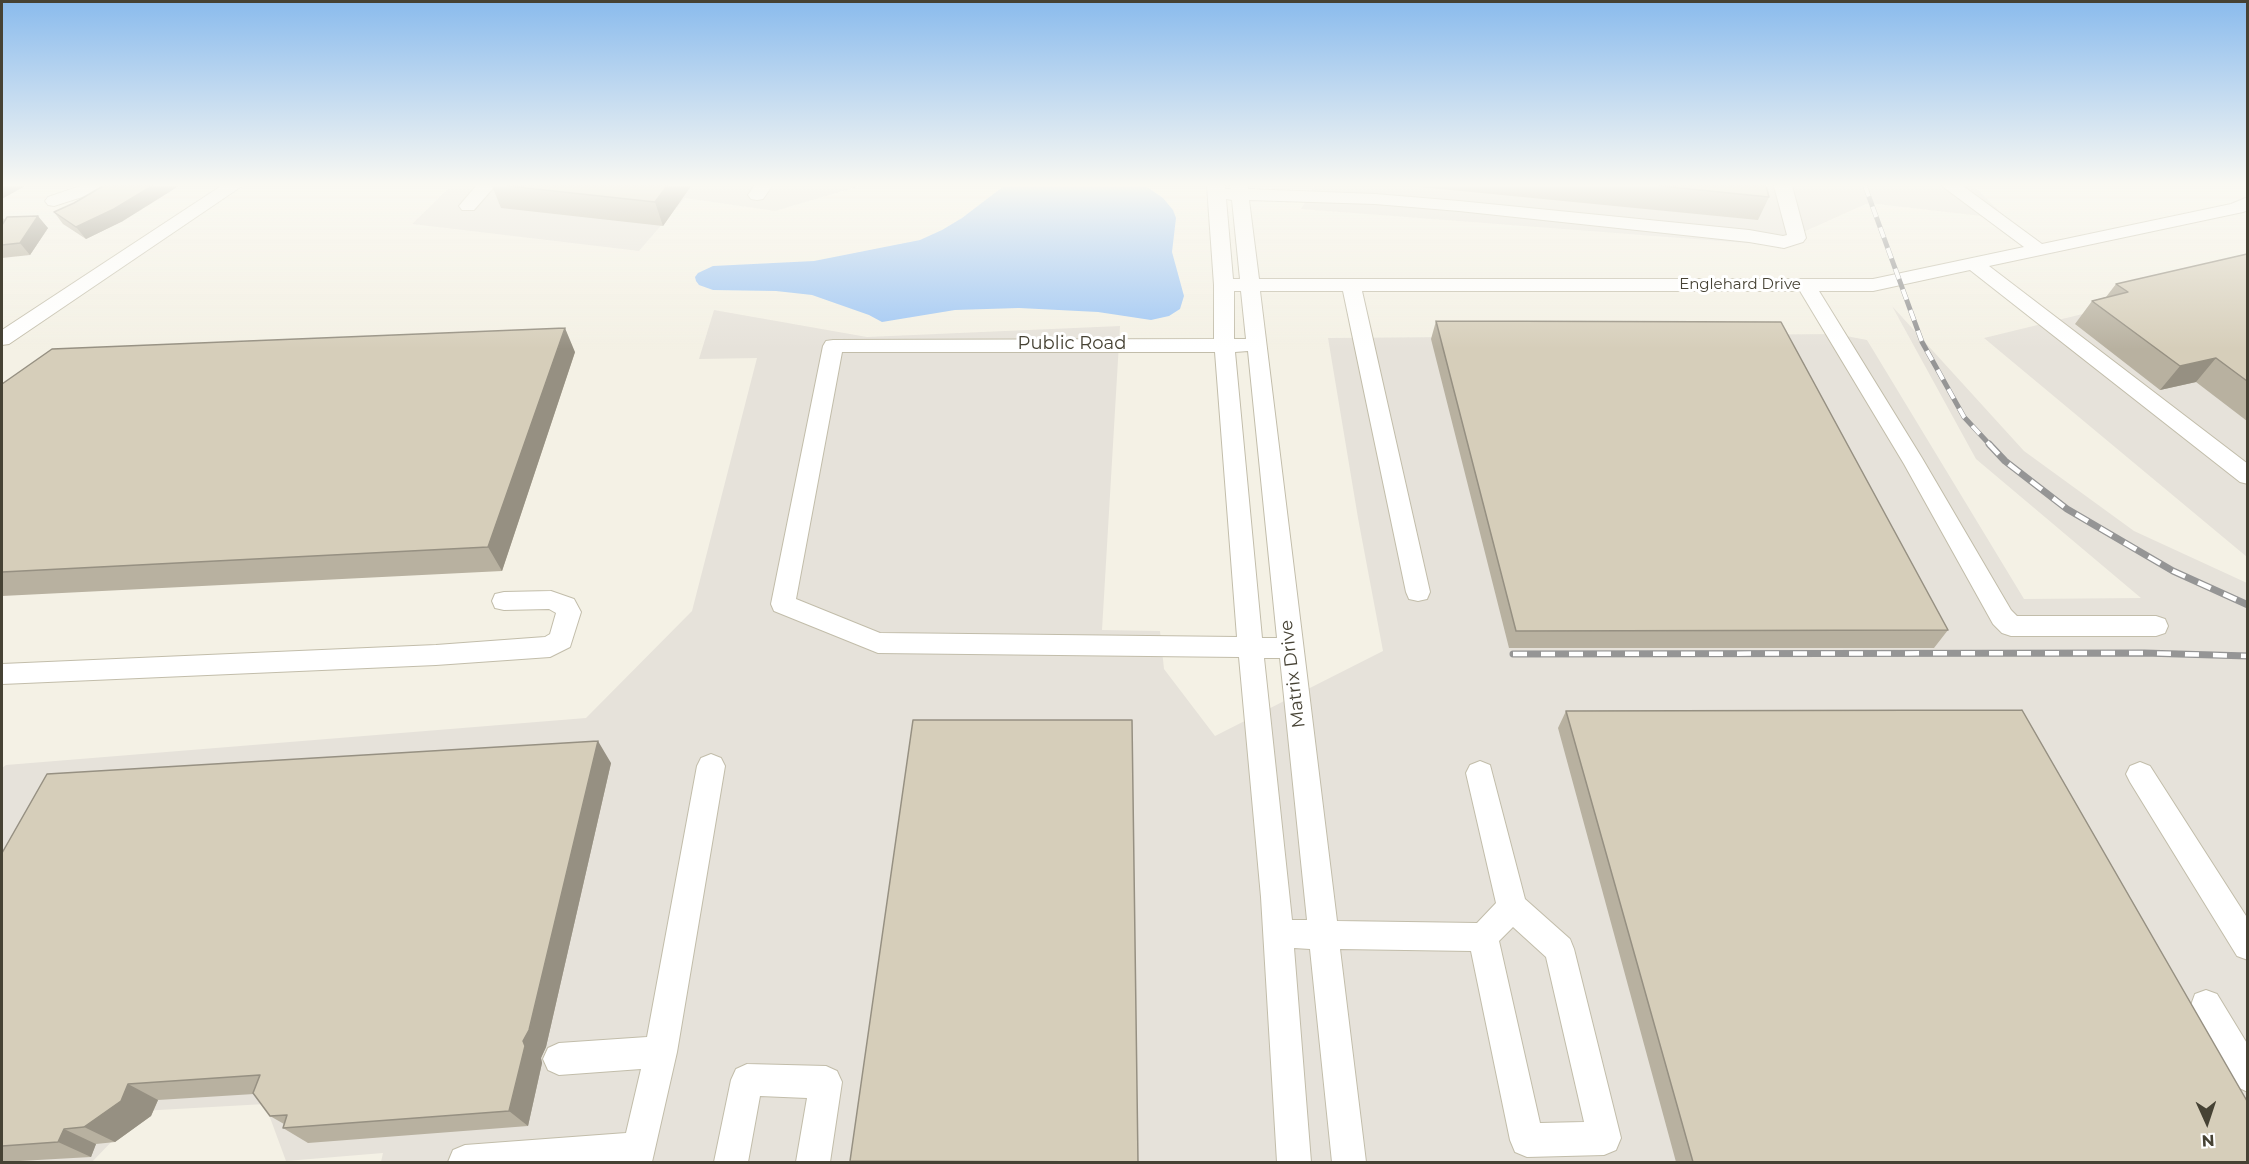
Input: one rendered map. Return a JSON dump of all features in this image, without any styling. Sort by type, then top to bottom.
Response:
[{"type":"street","points":[[2,339],[152,240]]},
{"type":"street","name":"Matrix Drive","points":[[1232,240],[1236,285],[1256,345],[1289,648],[1325,935],[1349,1162]]},
{"type":"street","points":[[1774,240],[1789,240]]},
{"type":"street","points":[[2026,240],[2039,250]]},
{"type":"street","name":"Englehard Drive","points":[[1236,285],[1872,285],[2085,240]]},
{"type":"street","points":[[1974,264],[2247,476]]},
{"type":"street","points":[[1351,284],[1418,592]]},
{"type":"street","name":"Matrix Drive","points":[[1236,285],[1224,344],[1278,934],[1294,1162]]},
{"type":"street","points":[[1806,285],[1914,463],[2002,617],[2011,626],[2156,626]]},
{"type":"street","name":"Public Road","points":[[1250,646],[878,643],[783,604],[833,346],[1256,345]]},
{"type":"street","points":[[2,674],[436,655],[550,647],[561,640],[569,612],[565,606],[551,600],[504,601]]},
{"type":"street","points":[[1250,646],[1289,648]]},
{"type":"street","points":[[465,1162],[637,1156],[661,1052],[711,766]]},
{"type":"street","points":[[1480,773],[1512,907],[1559,949],[1604,1138],[1527,1140],[1483,937]]},
{"type":"street","points":[[2140,774],[2247,946]]},
{"type":"street","points":[[1278,934],[1483,937],[1512,907]]},
{"type":"street","points":[[2206,1005],[2247,1076]]},
{"type":"street","points":[[559,1059],[661,1052]]},
{"type":"street","points":[[731,1162],[747,1080],[825,1082],[813,1162]]},
{"type":"shaded area","points":[[549,240],[648,240],[639,251]]},
{"type":"shaded area","points":[[1711,240],[1770,240],[1746,243]]},
{"type":"shaded area","points":[[2247,274],[2247,557],[1984,338]]},
{"type":"shaded area","points":[[1892,306],[2024,451],[2134,531],[2247,583],[2247,1162],[381,1162],[383,1153],[286,1161],[265,1104],[141,1111],[92,1162],[2,1162],[2,768],[6,765],[586,718],[692,611],[757,358],[699,359],[714,310],[867,337],[1120,326],[1102,630],[1160,631],[1164,669],[1215,736],[1383,651],[1328,338],[1836,334],[1867,340],[2024,599],[2141,598],[1976,459]]},
{"type":"water","points":[[918,240],[1173,240],[1172,252],[1184,296],[1180,309],[1169,316],[1151,320],[1098,312],[1019,308],[955,310],[882,322],[869,315],[812,295],[776,291],[713,290],[699,285],[695,277],[698,273],[713,266],[814,261]]},
{"type":"building","points":[[2,240],[22,240],[20,243],[2,245]]},
{"type":"building","points":[[2247,254],[2247,381],[2216,358],[2180,366],[2092,301],[2128,292],[2116,284]]},
{"type":"building","points":[[1436,321],[1781,322],[1948,630],[1516,631]]},
{"type":"building","points":[[565,328],[488,547],[2,572],[2,384],[52,349]]},
{"type":"building","points":[[2022,710],[2247,1101],[2247,1162],[1693,1162],[1566,711]]},
{"type":"building","points":[[913,720],[1132,720],[1138,1162],[850,1161]]},
{"type":"building","points":[[598,741],[529,1030],[523,1041],[525,1046],[509,1111],[283,1128],[287,1115],[270,1116],[253,1093],[260,1075],[128,1084],[121,1101],[84,1127],[64,1129],[58,1142],[2,1146],[2,853],[47,774]]},
{"type":"railway","points":[[1885,240],[1922,342],[1964,417],[1991,446]]},
{"type":"railway","points":[[1989,444],[2005,461],[2067,509],[2173,571],[2248,605]]},
{"type":"railway","points":[[1513,654],[2144,653],[2248,656]]}]
